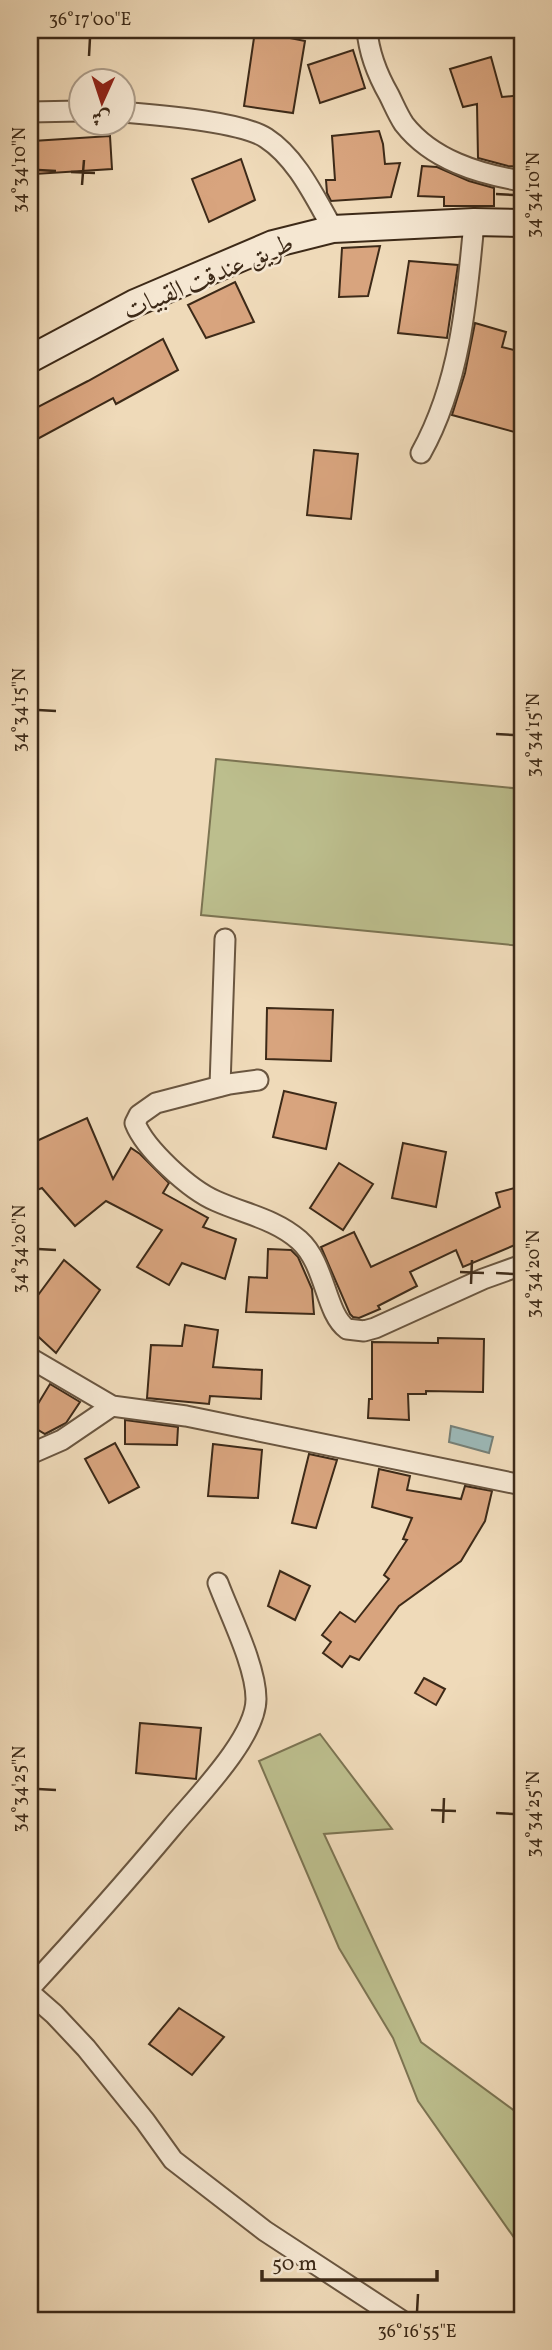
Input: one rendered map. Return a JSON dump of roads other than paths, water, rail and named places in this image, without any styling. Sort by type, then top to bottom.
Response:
[{"type":"main road","name":"طريق عندقت القبيات","points":[[30,359],[135,303],[273,244],[333,229],[474,222],[522,223]]},
{"type":"street","points":[[366,30],[368,45],[381,82],[403,122],[413,134],[451,162],[522,181]]},
{"type":"street","points":[[30,113],[66,112]]},
{"type":"street","points":[[136,113],[236,127],[265,137],[291,161],[333,229]]},
{"type":"street","points":[[421,453],[440,414],[452,375],[470,280],[474,222]]},
{"type":"street","points":[[220,1086],[225,939]]},
{"type":"street","points":[[258,1080],[220,1086],[156,1103],[138,1115],[135,1124],[140,1137],[162,1160],[212,1199],[266,1219],[300,1241],[321,1274],[337,1318],[347,1329],[364,1331],[375,1328],[484,1279],[522,1265]]},
{"type":"street","points":[[30,1358],[112,1406],[186,1416],[522,1485]]},
{"type":"street","points":[[30,1454],[62,1440],[112,1406]]},
{"type":"street","points":[[218,1583],[255,1684],[257,1702],[251,1721],[228,1760],[30,1991],[86,2048],[173,2160],[265,2231],[401,2320]]},
{"type":"water","points":[[451,1426],[493,1437],[489,1453],[449,1442]]}]
